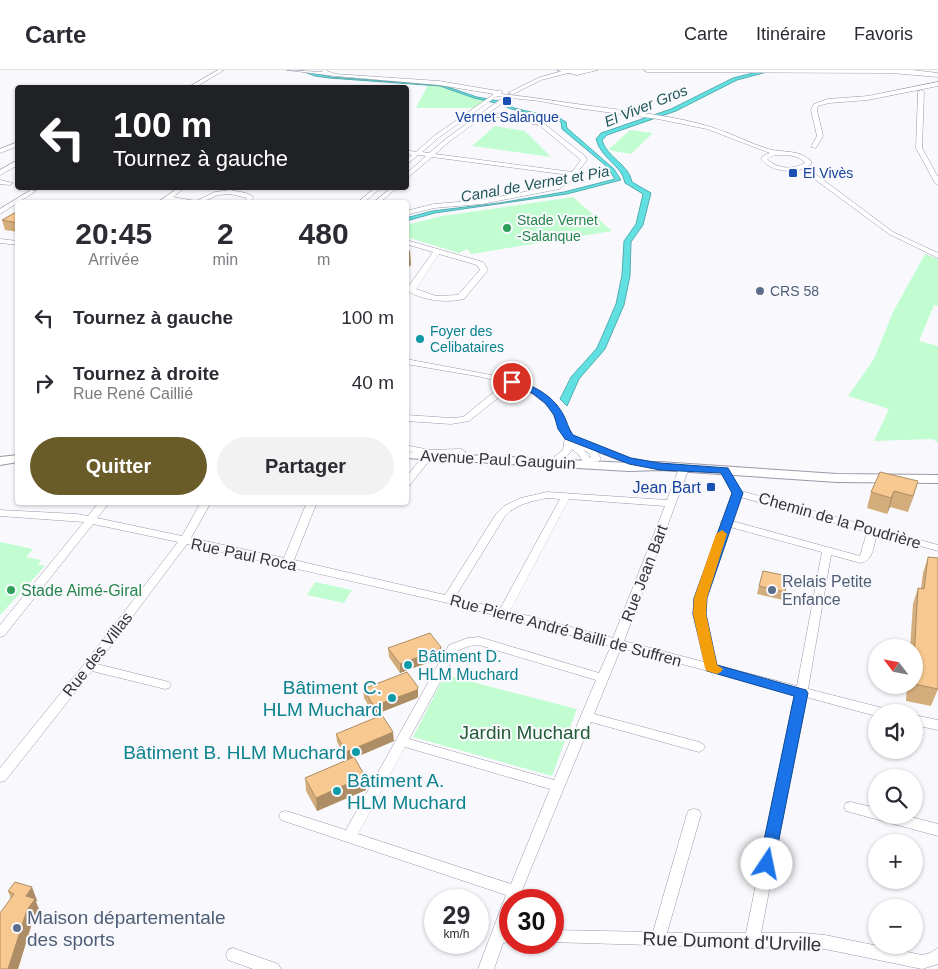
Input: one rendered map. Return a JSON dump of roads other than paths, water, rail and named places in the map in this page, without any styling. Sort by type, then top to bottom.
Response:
[{"type":"main road","points":[[560,70],[570,72],[596,70]]},
{"type":"main road","points":[[646,70],[896,72],[938,75]]},
{"type":"main road","points":[[931,70],[938,75]]},
{"type":"street","points":[[194,85],[222,70]]},
{"type":"street","points":[[289,70],[439,83],[497,95],[508,95],[648,116],[709,128],[768,152],[798,152],[814,147]]},
{"type":"street","points":[[409,161],[486,113],[508,95],[554,70]]},
{"type":"street","points":[[508,95],[539,79],[570,72]]},
{"type":"street","points":[[936,84],[868,98],[820,102],[814,107],[820,136],[806,156],[808,164],[806,166],[807,171],[891,233],[938,256]]},
{"type":"street","points":[[921,92],[919,148],[938,183]]},
{"type":"street","points":[[409,173],[436,137],[497,95]]},
{"type":"street","points":[[409,212],[434,206],[482,202],[551,190],[562,186],[582,162],[583,157],[546,126],[532,121],[486,113]]},
{"type":"street","points":[[0,151],[15,145]]},
{"type":"street","points":[[409,151],[572,174]]},
{"type":"street","points":[[768,152],[764,159],[767,163],[813,175]]},
{"type":"street","points":[[784,153],[806,158]]},
{"type":"street","points":[[0,173],[15,164]]},
{"type":"street","points":[[792,169],[806,166]]},
{"type":"street","points":[[0,182],[10,183]]},
{"type":"street","points":[[165,200],[179,190]]},
{"type":"street","points":[[363,200],[376,190]]},
{"type":"street","points":[[379,200],[392,190]]},
{"type":"street","points":[[20,200],[33,191]]},
{"type":"street","points":[[201,200],[215,192],[231,193],[239,191],[248,200]]},
{"type":"street","points":[[169,198],[181,200]]},
{"type":"street","points":[[0,212],[15,204]]},
{"type":"street","points":[[0,241],[15,243]]},
{"type":"street","points":[[409,243],[480,264],[484,268],[461,297],[450,299],[419,294],[412,290],[412,287],[437,252]]},
{"type":"street","points":[[410,362],[512,382],[536,391],[559,414],[563,429],[569,440],[591,461],[593,452],[582,443]]},
{"type":"street","points":[[409,418],[466,419],[512,382]]},
{"type":"street","points":[[569,440],[629,461]]},
{"type":"street","points":[[558,459],[568,451],[569,440]]},
{"type":"street","name":"Avenue Paul Gauguin","points":[[409,451],[430,455],[558,459]]},
{"type":"street","name":"Avenue Paul Gauguin","points":[[409,451],[461,452],[660,466]]},
{"type":"street","name":"Avenue Paul Gauguin","points":[[430,455],[461,452]]},
{"type":"street","points":[[409,480],[430,455]]},
{"type":"street","points":[[0,461],[15,458]]},
{"type":"street","name":"Avenue Paul Gauguin","points":[[591,461],[629,461],[660,466]]},
{"type":"street","points":[[660,466],[724,470],[938,472]]},
{"type":"street","name":"Rue Jean Bart","points":[[516,889],[617,644],[684,468]]},
{"type":"street","points":[[724,470],[837,478],[938,479]]},
{"type":"street","name":"Chemin de la Poudrière","points":[[724,470],[737,493],[938,548]]},
{"type":"street","points":[[711,668],[699,614],[700,598],[725,522],[737,493]]},
{"type":"street","points":[[448,599],[501,514],[507,508],[524,500],[540,496],[566,496],[671,503]]},
{"type":"street","points":[[503,614],[566,496]]},
{"type":"street","points":[[0,633],[103,505]]},
{"type":"street","name":"Rue des Villas","points":[[0,778],[184,542],[204,505]]},
{"type":"street","points":[[288,562],[311,505]]},
{"type":"street","name":"Rue Paul Roca","points":[[0,513],[76,517],[184,542],[288,562],[398,588]]},
{"type":"street","points":[[725,522],[861,560],[865,558],[873,529]]},
{"type":"street","points":[[752,941],[827,551]]},
{"type":"street","name":"Rue Pierre André Bailli de Suffren","points":[[398,588],[448,599],[868,709]]},
{"type":"street","points":[[350,836],[453,648],[462,643],[478,641],[603,678]]},
{"type":"street","points":[[89,666],[166,685]]},
{"type":"street","points":[[586,716],[699,747]]},
{"type":"street","points":[[923,722],[938,725]]},
{"type":"street","points":[[403,742],[557,786]]},
{"type":"street","points":[[851,807],[868,812]]},
{"type":"street","points":[[658,939],[694,814]]},
{"type":"street","points":[[286,816],[350,836],[499,893]]},
{"type":"street","points":[[916,824],[938,830]]},
{"type":"street","name":"Rue Dumont d'Urville","points":[[564,937],[752,941],[803,940],[825,942],[922,962],[934,960],[938,956]]},
{"type":"street","name":"Rue Jean Bart","points":[[486,969],[499,945]]},
{"type":"street","points":[[233,955],[273,969]]},
{"type":"water","points":[[299,70],[331,77],[442,85],[477,97],[504,102],[514,108],[561,119],[566,122],[567,128],[614,169],[621,180],[567,194],[435,213],[409,220],[409,217],[432,211],[499,203],[564,192],[615,179],[605,165],[562,129],[561,122],[557,120],[511,109],[440,86],[315,76]]},
{"type":"water","points":[[761,71],[767,72],[737,80],[676,111],[607,135],[602,140],[608,152],[627,170],[632,182],[651,193],[643,225],[631,242],[630,276],[624,305],[605,349],[579,379],[567,406],[560,399],[571,377],[597,348],[616,304],[622,275],[624,241],[636,224],[643,194],[625,183],[620,171],[602,152],[596,139],[601,133],[671,109],[733,78]]},
{"type":"place","name":"Vernet Salanque","points":[[507,101]]},
{"type":"place","name":"El Vivès","points":[[793,173]]},
{"type":"place","name":"Stade Vernet -Salanque","points":[[507,228]]},
{"type":"place","name":"CRS 58","points":[[760,291]]},
{"type":"place","name":"Foyer des Celibataires","points":[[420,339]]},
{"type":"place","name":"Jean Bart","points":[[711,487]]},
{"type":"place","name":"Stade Aimé-Giral","points":[[11,590]]},
{"type":"place","name":"Relais Petite Enfance","points":[[772,590]]},
{"type":"place","name":"Bâtiment D. HLM Muchard","points":[[408,665]]},
{"type":"place","name":"Bâtiment C. HLM Muchard","points":[[392,698]]},
{"type":"place","name":"Bâtiment B. HLM Muchard","points":[[356,752]]},
{"type":"place","name":"Bâtiment A. HLM Muchard","points":[[337,791]]},
{"type":"place","name":"Maison départementale des sports","points":[[17,928]]},
{"type":"water label","name":"El Viver Gros","points":[[646,106]]},
{"type":"water label","name":"Canal de Vernet et Pia","points":[[535,184]]},
{"type":"park label","name":"Jardin Muchard","points":[[525,732]]}]
